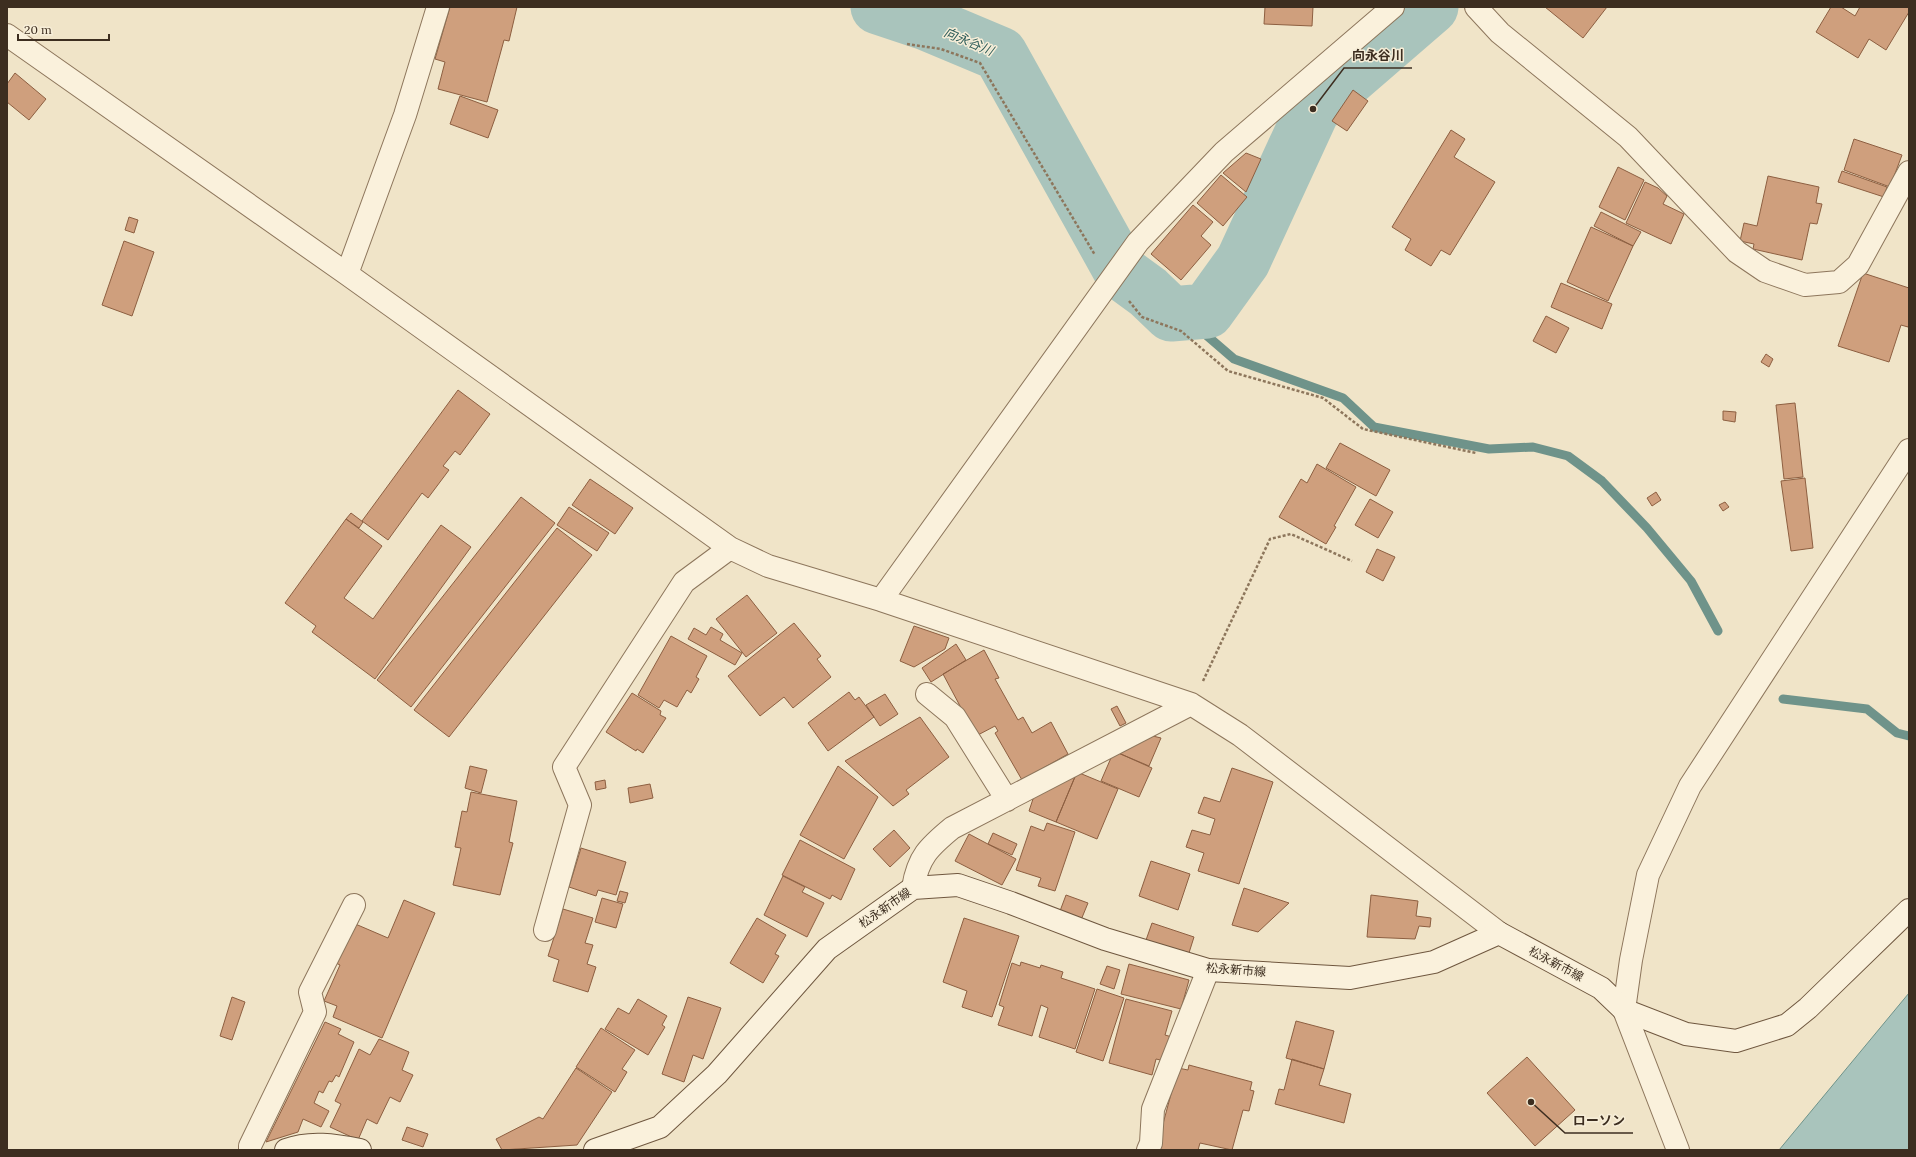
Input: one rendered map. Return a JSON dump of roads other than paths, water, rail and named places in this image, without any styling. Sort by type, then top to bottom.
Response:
[{"type":"street","points":[[347,274],[405,114],[438,7]]},
{"type":"street","points":[[881,600],[1138,242],[1224,152],[1393,7]]},
{"type":"street","points":[[1476,7],[1500,33],[1628,137],[1737,252],[1765,271],[1805,285],[1839,282],[1858,265],[1909,172]]},
{"type":"street","points":[[7,35],[347,274],[730,548],[768,566],[881,600],[1191,704],[1240,735],[1499,933]]},
{"type":"street","points":[[1678,1150],[1624,1010],[1631,960],[1648,875],[1690,786],[1909,450]]},
{"type":"street","points":[[545,930],[580,806],[564,767],[684,582],[730,548]]},
{"type":"street","points":[[927,694],[955,717],[1007,800]]},
{"type":"street","points":[[913,888],[916,872],[929,847],[952,828],[1191,704]]},
{"type":"street","name":"松永新市線","points":[[595,1150],[660,1127],[717,1074],[827,949],[913,888],[958,885],[1011,903],[1105,939],[1208,970],[1350,978],[1434,962],[1499,933],[1601,988],[1624,1010],[1686,1034],[1736,1041],[1787,1025],[1808,1008],[1909,910]]},
{"type":"street","points":[[250,1150],[250,1146],[314,1012],[310,992],[354,905]]},
{"type":"street","points":[[1148,1150],[1151,1143],[1153,1109],[1208,970]]},
{"type":"street","points":[[286,1150],[298,1145],[334,1144],[360,1150]]},
{"type":"water","points":[[1909,993],[1909,1150],[1779,1150]]},
{"type":"waterway","name":"向永谷川","points":[[878,7],[926,23],[1000,54],[1122,273],[1148,292],[1171,314],[1207,311],[1243,261],[1313,109],[1431,7]]},
{"type":"waterway","points":[[1171,314],[1205,334],[1234,359],[1343,398],[1374,427],[1489,449],[1533,447],[1568,456],[1602,481],[1647,528],[1691,581],[1718,631]]},
{"type":"waterway","points":[[1783,699],[1867,709],[1897,733],[1909,736]]},
{"type":"place","name":"向永谷川","points":[[1313,109]]},
{"type":"place","name":"ローソン","points":[[1531,1102]]}]
